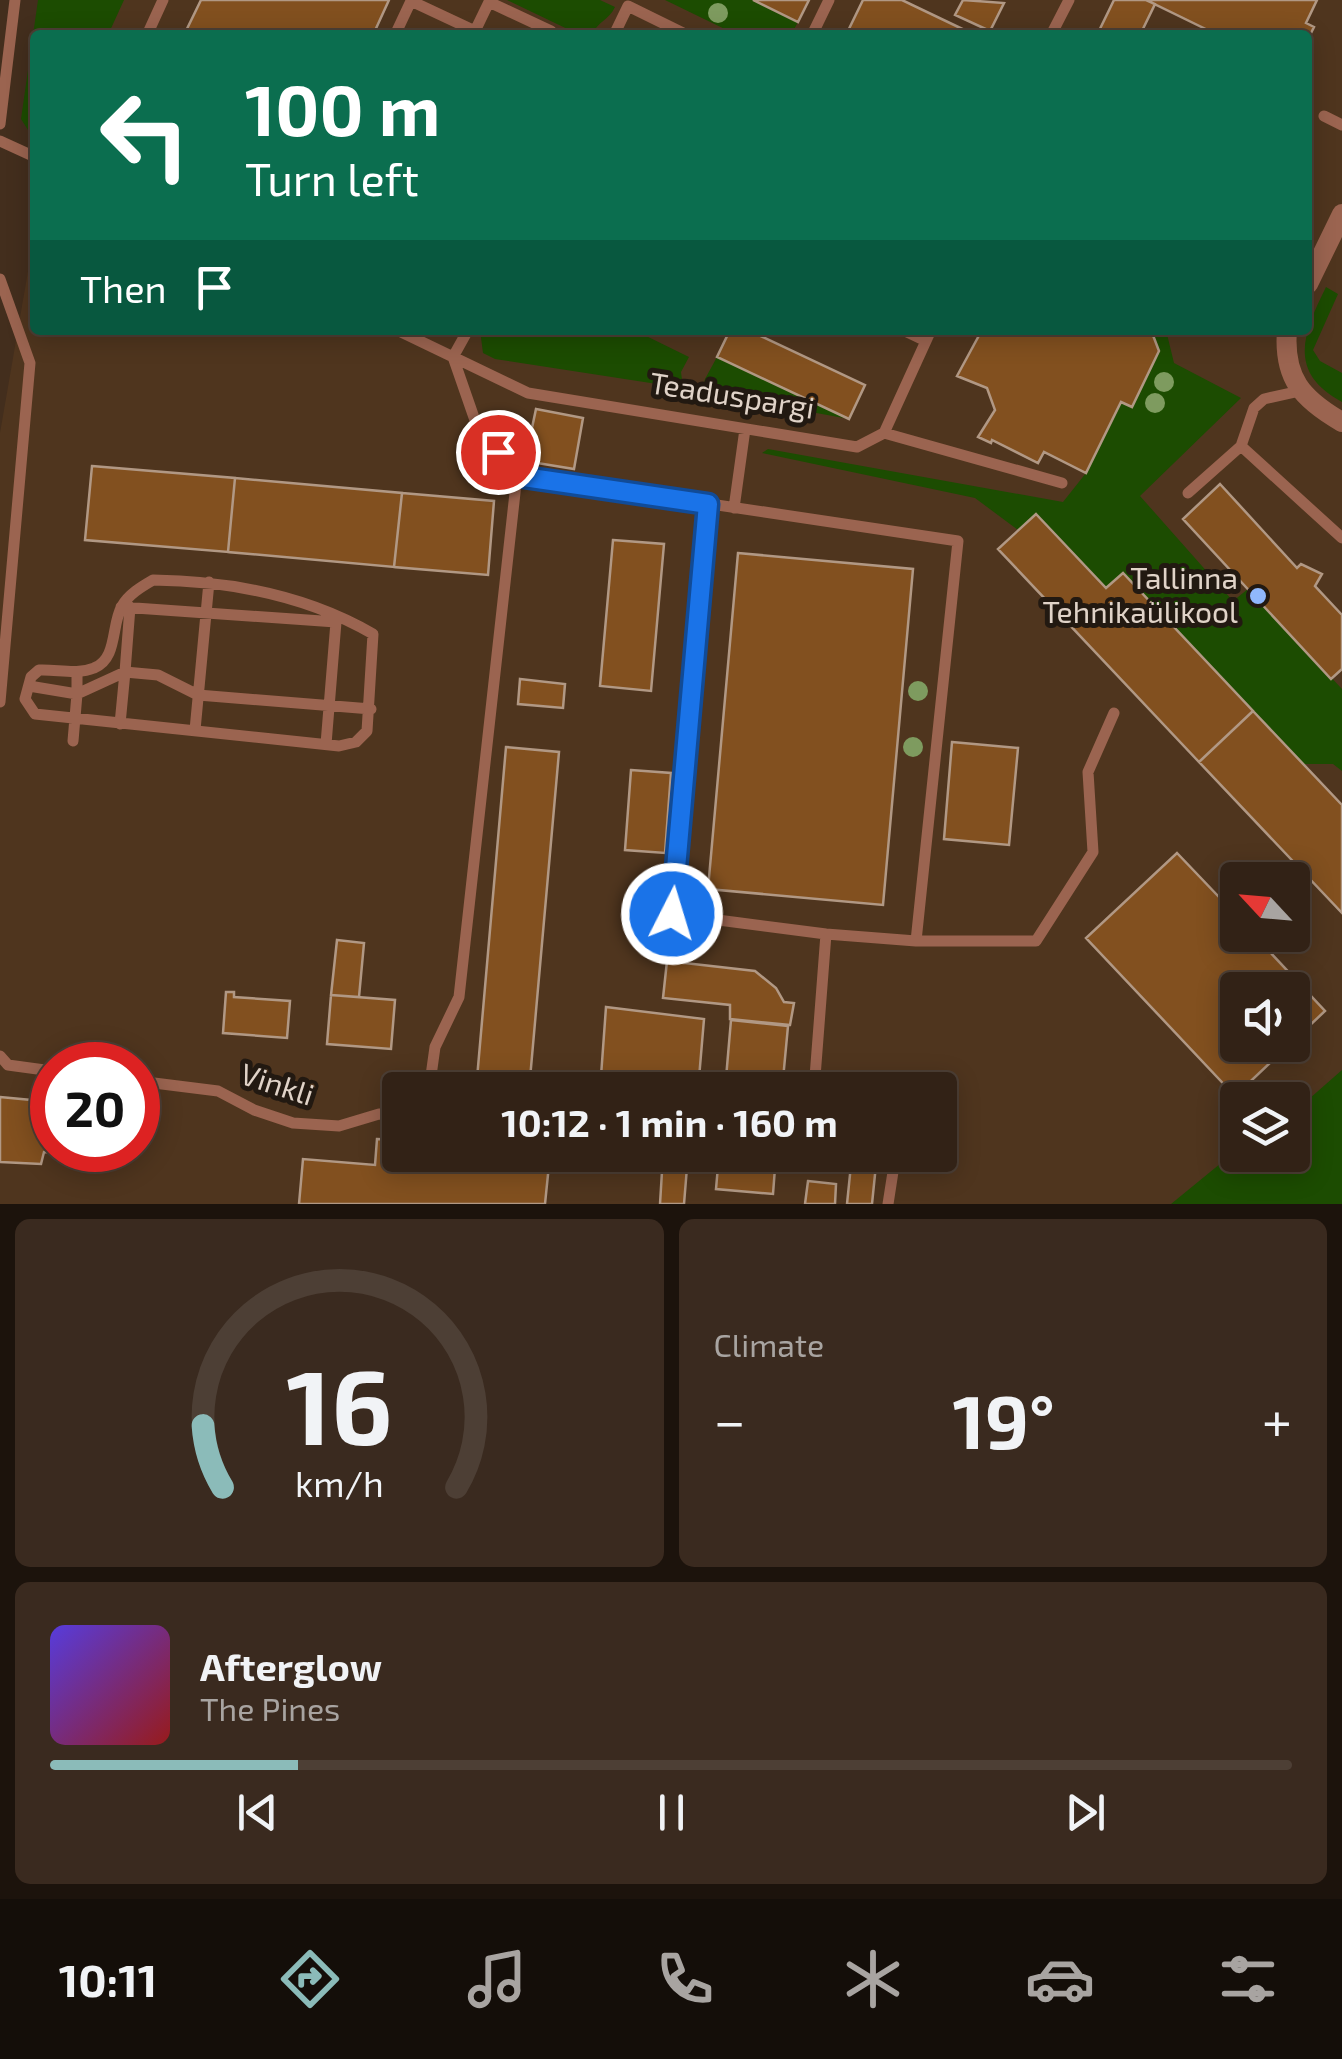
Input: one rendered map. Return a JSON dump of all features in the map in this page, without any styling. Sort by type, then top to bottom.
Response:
[{"type":"street","points":[[1312,276],[1342,214]]},
{"type":"street","points":[[1287,335],[1285,355],[1300,391],[1314,406],[1342,422]]},
{"type":"lane","points":[[0,124],[14,0]]},
{"type":"lane","points":[[148,30],[163,0]]},
{"type":"lane","points":[[814,30],[829,0]]},
{"type":"lane","points":[[1053,30],[1068,0]]},
{"type":"lane","points":[[398,30],[412,1],[475,30],[489,2],[547,30]]},
{"type":"lane","points":[[616,30],[629,3],[678,30]]},
{"type":"lane","points":[[1324,116],[1342,125]]},
{"type":"lane","points":[[0,141],[30,155]]},
{"type":"lane","points":[[0,278],[30,363],[0,702]]},
{"type":"lane","name":"Teaduspargi","points":[[407,335],[528,392],[857,447],[884,433],[1062,482]]},
{"type":"lane","points":[[465,335],[453,357],[478,428],[517,476],[958,541],[916,942]]},
{"type":"lane","points":[[884,433],[929,335]]},
{"type":"lane","points":[[1188,494],[1241,446],[1254,408],[1264,399],[1300,391]]},
{"type":"lane","points":[[734,508],[745,429]]},
{"type":"lane","points":[[1241,446],[1342,538]]},
{"type":"lane","points":[[432,1072],[435,1047],[459,997],[517,476]]},
{"type":"lane","points":[[708,504],[672,914],[916,942],[1036,942],[1093,852],[1088,772],[1114,713]]},
{"type":"lane","points":[[153,580],[208,582],[260,590],[338,615],[374,634],[371,708],[367,731],[356,742],[326,744],[35,714],[25,699],[31,677],[39,670],[77,672],[96,668],[107,660],[134,591],[153,580]]},
{"type":"lane","points":[[195,730],[208,582]]},
{"type":"lane","points":[[125,607],[336,622]]},
{"type":"lane","points":[[120,724],[126,672],[125,607]]},
{"type":"lane","points":[[320,611],[336,622]]},
{"type":"lane","points":[[326,744],[336,622]]},
{"type":"lane","points":[[73,741],[77,672]]},
{"type":"lane","points":[[29,686],[77,694],[126,672],[158,675],[198,695],[371,708]]},
{"type":"lane","points":[[815,1072],[826,934]]},
{"type":"lane","points":[[0,1056],[8,1065],[30,1068]]},
{"type":"lane","name":"Vinkli","points":[[160,1084],[218,1091],[254,1110],[292,1123],[340,1126],[382,1114]]},
{"type":"lane","points":[[888,1204],[892,1172]]},
{"type":"shaded area","points":[[67,0],[1342,0],[1342,1079],[1310,1106],[1310,1082],[1220,1082],[1220,1172],[1223,1172],[1196,1204],[0,1204],[0,433],[30,260],[30,335],[1312,335],[1312,30],[63,30]]},
{"type":"green space","points":[[38,0],[124,0],[110,30],[34,30]]},
{"type":"green space","points":[[507,0],[600,0],[615,7],[595,30],[570,30]]},
{"type":"green space","points":[[665,0],[753,0],[798,22],[794,30],[727,30]]},
{"type":"green space","points":[[30,56],[30,133],[21,119]]},
{"type":"green space","points":[[1326,287],[1338,294],[1313,350],[1320,361],[1342,373],[1342,402],[1324,390],[1307,364],[1305,350],[1307,335],[1312,335],[1312,318]]},
{"type":"green space","points":[[481,335],[644,335],[689,357],[681,372],[683,388],[495,359],[483,353]]},
{"type":"green space","points":[[1153,335],[1167,335],[1174,363],[1241,398],[1140,496],[1233,601],[1248,589],[1342,689],[1342,771],[1333,764],[1303,764],[1123,573],[1106,588],[1036,514],[1018,530],[975,498],[762,453],[768,449],[1063,502],[1086,473],[1121,402],[1132,407],[1159,351]]},
{"type":"green space","points":[[717,357],[849,419],[702,392]]},
{"type":"green space","points":[[1342,1070],[1342,1204],[1171,1204],[1220,1164],[1220,1172],[1310,1172],[1310,1098]]},
{"type":"building","points":[[201,0],[389,0],[375,30],[186,30]]},
{"type":"building","points":[[753,0],[809,0],[798,22]]},
{"type":"building","points":[[863,0],[902,0],[965,30],[848,30]]},
{"type":"building","points":[[963,0],[1004,3],[990,30],[955,15]]},
{"type":"building","points":[[1114,0],[1146,0],[1155,4],[1142,30],[1099,30]]},
{"type":"building","points":[[1146,0],[1317,0],[1306,23],[1314,27],[1312,31],[1208,30]]},
{"type":"building","points":[[728,335],[759,335],[865,385],[849,419],[717,357]]},
{"type":"building","points":[[979,335],[1153,335],[1159,351],[1132,407],[1121,402],[1086,473],[1044,452],[1038,463],[978,437],[995,410],[987,388],[957,376]]},
{"type":"building","points":[[536,409],[583,418],[574,469],[525,461]]},
{"type":"building","points":[[92,466],[235,478],[228,552],[85,540]]},
{"type":"building","points":[[235,478],[402,493],[394,567],[228,552]]},
{"type":"building","points":[[1220,484],[1297,568],[1301,564],[1322,574],[1315,586],[1342,615],[1342,669],[1331,679],[1183,519]]},
{"type":"building","points":[[402,493],[494,501],[488,575],[394,567]]},
{"type":"building","points":[[1036,514],[1106,588],[1123,573],[1253,711],[1199,762],[998,549]]},
{"type":"building","points":[[613,540],[664,544],[651,691],[600,686]]},
{"type":"building","points":[[738,553],[913,569],[883,905],[708,889]]},
{"type":"building","points":[[520,679],[565,684],[563,708],[518,704]]},
{"type":"building","points":[[1253,711],[1342,805],[1342,913],[1310,879],[1310,862],[1294,862],[1199,762]]},
{"type":"building","points":[[952,742],[1018,748],[1009,845],[944,839]]},
{"type":"building","points":[[506,747],[559,752],[531,1072],[478,1072]]},
{"type":"building","points":[[631,770],[671,773],[665,853],[625,850]]},
{"type":"building","points":[[1177,853],[1220,898],[1220,952],[1270,952],[1289,972],[1220,972],[1220,1062],[1271,1062],[1250,1082],[1222,1082],[1086,938]]},
{"type":"building","points":[[337,940],[364,943],[359,997],[331,995]]},
{"type":"building","points":[[667,961],[755,971],[776,988],[784,1002],[794,1003],[790,1025],[730,1019],[730,1005],[663,998]]},
{"type":"building","points":[[226,992],[234,992],[234,997],[290,1001],[287,1038],[223,1033]]},
{"type":"building","points":[[331,995],[395,1000],[391,1049],[327,1044]]},
{"type":"building","points":[[1310,995],[1325,1011],[1310,1025]]},
{"type":"building","points":[[606,1007],[704,1019],[700,1072],[601,1072]]},
{"type":"building","points":[[731,1020],[788,1026],[784,1072],[727,1072]]},
{"type":"building","points":[[0,1097],[30,1100],[30,1163],[0,1162]]},
{"type":"building","points":[[377,1139],[382,1139],[382,1172],[548,1172],[545,1204],[299,1204],[303,1159],[375,1165]]},
{"type":"building","points":[[662,1172],[687,1172],[684,1204],[660,1204]]},
{"type":"building","points":[[718,1172],[775,1172],[773,1194],[716,1189]]},
{"type":"building","points":[[850,1172],[875,1172],[872,1204],[847,1204]]},
{"type":"building","points":[[808,1181],[836,1184],[835,1204],[805,1204]]},
{"type":"place","name":"Tallinna Tehnikaülikool","points":[[1258,596]]},
{"type":"route","points":[[498,452],[517,476],[708,504],[672,914]]}]
